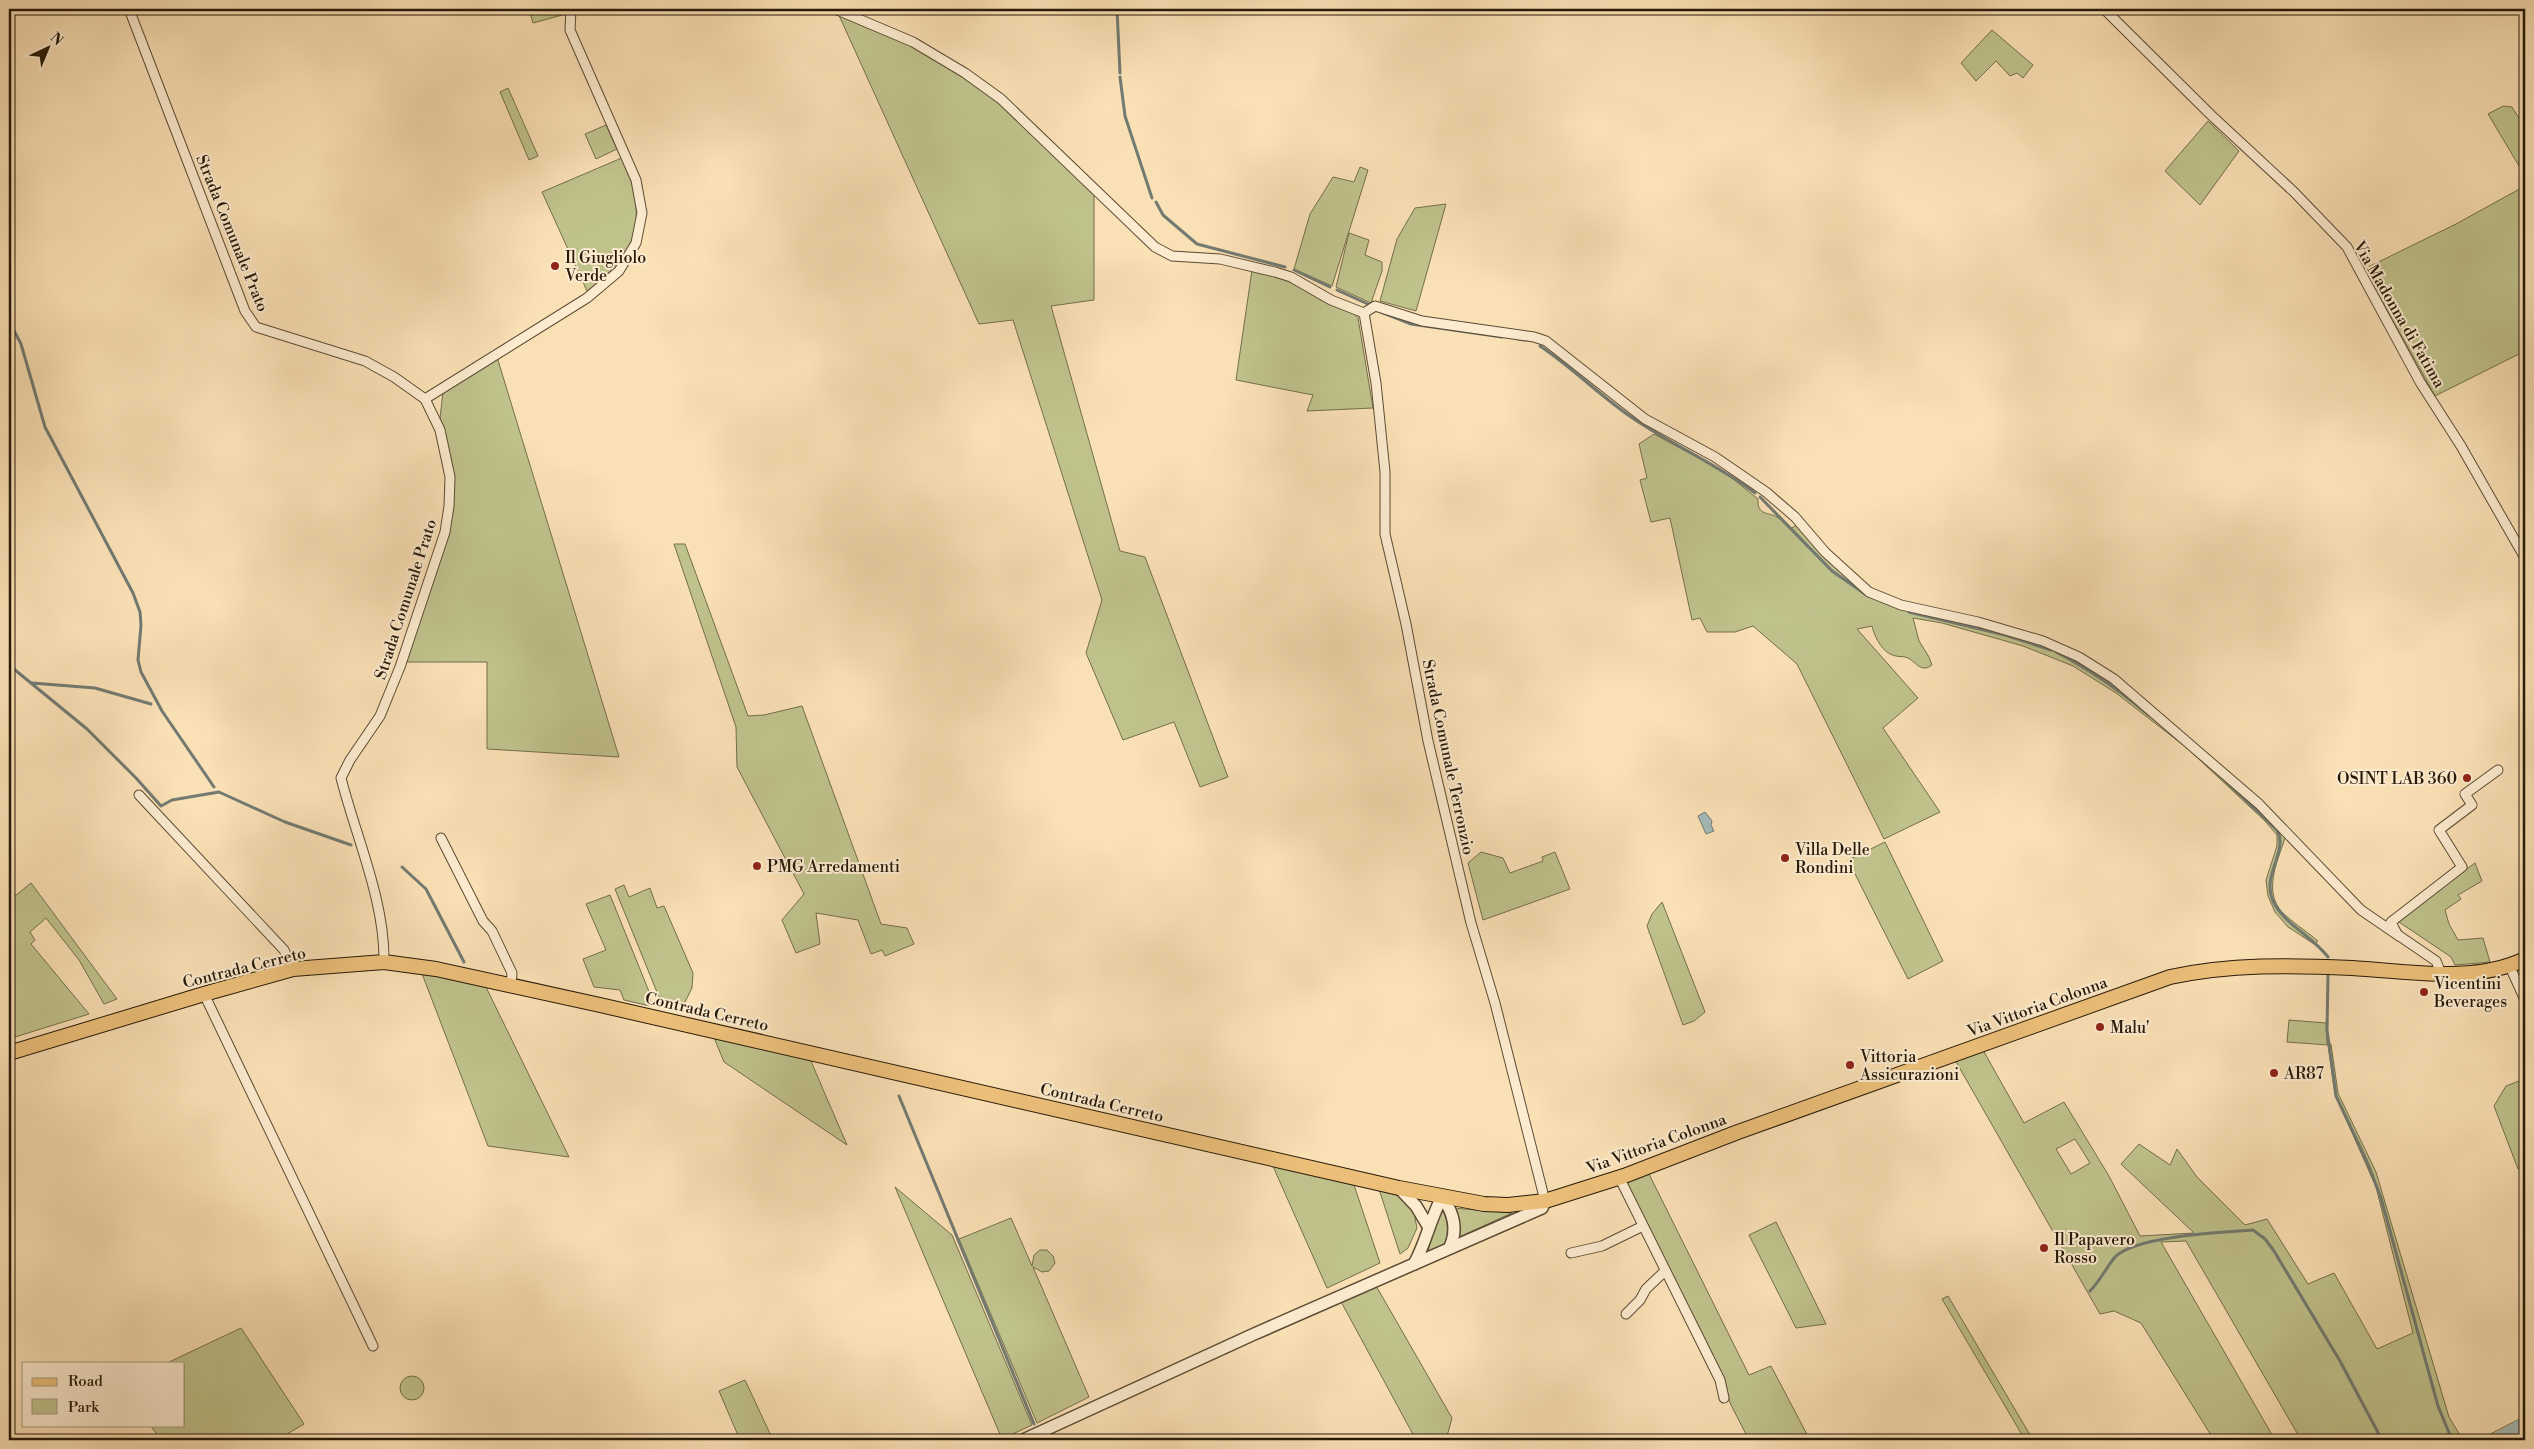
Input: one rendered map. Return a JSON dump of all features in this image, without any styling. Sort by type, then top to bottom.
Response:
[{"type":"main road","name":"Via Vittoria Colonna","points":[[1400,1188],[1442,1197],[1492,1204],[1545,1202],[1619,1178],[1738,1132],[2170,977],[2209,968],[2261,966],[2467,974],[2510,967],[2525,959]]},
{"type":"main road","name":"Contrada Cerreto","points":[[9,1053],[293,969],[384,962],[436,969],[510,985],[1400,1188]]},
{"type":"street","name":"Strada Comunale Prato","points":[[129,9],[245,310],[256,327],[365,361],[394,377],[425,399],[440,430],[450,477],[449,506],[445,532],[400,667],[380,716],[350,760],[341,778],[378,908],[384,936],[384,962]]},
{"type":"street","points":[[425,399],[587,298],[619,271],[636,243],[642,212],[636,180],[570,30],[571,9]]},
{"type":"street","points":[[835,9],[913,42],[965,73],[1001,99],[1155,247],[1172,256],[1220,259],[1275,272],[1291,277],[1331,300],[1364,313],[1375,306],[1422,322],[1534,336],[1546,341],[1645,419],[1715,457],[1766,492],[1795,517],[1825,552],[1869,592],[1901,605],[1978,622],[2043,641],[2079,657],[2114,679],[2188,741],[2259,804],[2361,910],[2436,961],[2441,973]]},
{"type":"street","name":"Via Madonna di Fatima","points":[[2104,9],[2211,115],[2294,192],[2347,247],[2420,382],[2461,446],[2525,558]]},
{"type":"street","name":"Strada Comunale Terronzio","points":[[1364,313],[1376,383],[1385,472],[1385,534],[1406,624],[1428,741],[1471,923],[1494,1003],[1545,1202]]},
{"type":"street","points":[[2398,935],[2391,922],[2462,867],[2439,830],[2472,805],[2465,794],[2498,770]]},
{"type":"street","points":[[139,796],[284,950],[293,969]]},
{"type":"street","points":[[441,838],[482,921],[492,931],[512,973],[510,985]]},
{"type":"street","points":[[2510,967],[2525,1000]]},
{"type":"street","points":[[204,994],[372,1346]]},
{"type":"street","points":[[1619,1178],[1720,1380],[1724,1398]]},
{"type":"street","points":[[1400,1188],[1416,1206],[1428,1226]]},
{"type":"street","points":[[1414,1264],[1422,1248],[1428,1226],[1442,1197],[1451,1210],[1454,1225],[1450,1247]]},
{"type":"street","points":[[1023,1440],[1450,1247],[1542,1208],[1545,1202]]},
{"type":"street","points":[[1571,1253],[1602,1246],[1643,1226]]},
{"type":"street","points":[[1626,1314],[1640,1300],[1646,1289],[1665,1272]]},
{"type":"green space","points":[[529,9],[567,9],[566,14],[533,23]]},
{"type":"green space","points":[[837,11],[918,48],[963,75],[1014,116],[1094,192],[1094,300],[1051,306],[1120,551],[1145,557],[1228,777],[1200,787],[1174,722],[1123,740],[1086,653],[1102,600],[1013,320],[979,324]]},
{"type":"green space","points":[[1992,30],[2033,65],[2023,78],[2017,73],[2010,76],[1996,61],[1976,81],[1961,63]]},
{"type":"green space","points":[[508,88],[538,156],[529,160],[500,92]]},
{"type":"green space","points":[[2503,106],[2512,107],[2525,128],[2525,176],[2488,114]]},
{"type":"green space","points":[[2208,121],[2239,151],[2200,205],[2165,171]]},
{"type":"green space","points":[[606,125],[617,149],[596,159],[585,134]]},
{"type":"green space","points":[[624,157],[635,199],[636,217],[634,233],[619,262],[587,291],[542,192]]},
{"type":"green space","points":[[1360,167],[1368,170],[1332,286],[1294,269],[1310,214],[1333,177],[1354,182]]},
{"type":"green space","points":[[2525,186],[2525,351],[2435,396],[2364,269],[2456,224]]},
{"type":"green space","points":[[1446,204],[1416,311],[1380,301],[1397,239],[1415,208]]},
{"type":"green space","points":[[1349,233],[1369,240],[1365,255],[1382,262],[1382,271],[1371,303],[1336,287]]},
{"type":"green space","points":[[1252,270],[1283,279],[1354,313],[1358,318],[1373,408],[1307,411],[1313,395],[1236,380]]},
{"type":"green space","points":[[497,357],[619,757],[487,749],[487,662],[403,662],[448,528],[450,456],[440,418],[443,392]]},
{"type":"green space","points":[[1654,434],[1723,471],[1758,499],[1759,508],[1764,513],[1774,515],[1790,529],[1797,525],[1868,592],[2053,648],[2103,674],[2202,756],[2286,835],[2276,864],[2273,894],[2282,912],[2318,941],[2314,944],[2288,927],[2275,912],[2268,896],[2266,880],[2277,846],[2277,835],[2265,821],[2187,748],[2116,693],[2073,666],[2023,646],[1942,623],[1913,618],[1919,641],[1932,665],[1925,668],[1922,668],[1908,658],[1891,655],[1883,649],[1877,640],[1872,626],[1857,629],[1918,698],[1883,728],[1940,812],[1884,839],[1797,664],[1753,626],[1735,632],[1707,632],[1700,618],[1692,620],[1670,518],[1651,522],[1640,480],[1647,478],[1639,444]]},
{"type":"green space","points":[[674,544],[685,544],[748,716],[764,715],[802,706],[881,924],[907,928],[914,944],[885,956],[882,950],[871,954],[858,920],[816,913],[820,944],[796,953],[782,920],[804,894],[737,767],[736,727]]},
{"type":"green space","points":[[1885,842],[1943,961],[1908,979],[1848,860]]},
{"type":"green space","points":[[1481,852],[1503,858],[1510,873],[1543,861],[1542,857],[1555,852],[1570,889],[1483,920],[1468,863]]},
{"type":"green space","points":[[2475,863],[2482,881],[2458,895],[2461,899],[2445,910],[2449,924],[2458,940],[2483,938],[2490,962],[2455,965],[2451,957],[2396,920]]},
{"type":"green space","points":[[31,883],[117,999],[104,1004],[79,960],[46,918],[30,932],[35,940],[31,944],[89,1014],[15,1037],[9,1027],[9,901]]},
{"type":"green space","points":[[624,885],[629,897],[650,888],[657,908],[664,906],[693,973],[692,988],[683,1006],[662,1001],[662,997],[659,997],[615,889]]},
{"type":"green space","points":[[610,895],[650,994],[650,1006],[624,1000],[620,990],[594,987],[583,959],[606,950],[586,904]]},
{"type":"green space","points":[[1662,902],[1705,1012],[1694,1021],[1683,1025],[1647,926],[1652,914]]},
{"type":"green space","points":[[421,971],[484,983],[569,1157],[488,1146]]},
{"type":"green space","points":[[2289,1020],[2326,1023],[2327,1044],[2331,1044],[2338,1093],[2376,1172],[2449,1417],[2463,1440],[2301,1440],[2186,1241],[2161,1242],[2275,1440],[2214,1440],[2141,1323],[2114,1311],[2100,1314],[1955,1060],[1983,1050],[2024,1123],[2064,1102],[2109,1176],[2140,1236],[2194,1233],[2121,1164],[2139,1144],[2170,1165],[2177,1149],[2197,1177],[2245,1225],[2267,1219],[2308,1284],[2334,1273],[2377,1349],[2413,1333],[2376,1187],[2335,1094],[2328,1045],[2287,1042]],"holes":[[[2075,1139],[2090,1163],[2071,1174],[2056,1149]]]},
{"type":"green space","points":[[713,1035],[810,1059],[847,1145],[724,1062]]},
{"type":"green space","points":[[2519,1081],[2525,1097],[2525,1166],[2518,1169],[2494,1106],[2506,1086]]},
{"type":"green space","points":[[1272,1164],[1353,1182],[1380,1263],[1327,1288]]},
{"type":"green space","points":[[1648,1172],[1749,1375],[1771,1366],[1810,1440],[1749,1440],[1730,1403],[1726,1388],[1625,1180]]},
{"type":"green space","points":[[1378,1186],[1398,1192],[1413,1208],[1417,1228],[1408,1248],[1400,1254]]},
{"type":"green space","points":[[895,1187],[952,1235],[1032,1425],[1002,1439]]},
{"type":"green space","points":[[1453,1208],[1512,1213],[1459,1237]]},
{"type":"green space","points":[[1445,1210],[1450,1227],[1445,1245],[1427,1254],[1438,1216]]},
{"type":"green space","points":[[1011,1218],[1032,1266],[1034,1255],[1040,1250],[1047,1250],[1053,1256],[1055,1263],[1049,1271],[1042,1272],[1033,1267],[1089,1397],[1037,1423],[959,1239]]},
{"type":"green space","points":[[1776,1222],[1826,1324],[1796,1328],[1749,1235]]},
{"type":"green space","points":[[1375,1284],[1452,1418],[1446,1440],[1416,1440],[1339,1298]]},
{"type":"green space","points":[[1948,1296],[2033,1440],[2025,1440],[1942,1299]]},
{"type":"green space","points":[[241,1328],[304,1424],[277,1440],[161,1440],[151,1426],[185,1426],[185,1362],[169,1362]]},
{"type":"green space","points":[[412,1376],[421,1379],[424,1388],[421,1397],[412,1400],[403,1397],[400,1388],[403,1379]]},
{"type":"green space","points":[[745,1380],[773,1440],[740,1440],[719,1391]]},
{"type":"green space","points":[[2525,1416],[2525,1440],[2479,1440]]},
{"type":"shaded area","points":[[1705,812],[1712,821],[1711,825],[1714,831],[1706,834],[1698,816]]},
{"type":"waterway","points":[[1117,9],[1120,73]]},
{"type":"waterway","points":[[1120,77],[1125,116],[1152,198]]},
{"type":"waterway","points":[[1156,202],[1163,215],[1197,244],[1285,267]]},
{"type":"waterway","points":[[1294,270],[1330,287]]},
{"type":"waterway","points":[[1337,290],[1370,305]]},
{"type":"waterway","points":[[1381,312],[1411,324],[1502,337]]},
{"type":"waterway","points":[[9,321],[21,344],[45,427],[133,593],[140,612],[141,625],[138,660],[141,672],[162,711],[214,787]]},
{"type":"waterway","points":[[1518,339],[1525,340]]},
{"type":"waterway","points":[[1540,346],[1634,419],[1726,473],[1755,493]]},
{"type":"waterway","points":[[1760,497],[1832,571],[1868,596]]},
{"type":"waterway","points":[[1909,612],[2005,635],[2051,650]]},
{"type":"waterway","points":[[2056,652],[2104,681],[2149,715]]},
{"type":"waterway","points":[[9,665],[87,729],[161,806],[172,800],[219,792],[285,822],[351,845]]},
{"type":"waterway","points":[[32,683],[95,688],[151,704]]},
{"type":"waterway","points":[[2220,776],[2277,830],[2280,846],[2270,882],[2273,901],[2284,916],[2328,957]]},
{"type":"waterway","points":[[402,867],[426,889],[464,962]]},
{"type":"waterway","points":[[2328,975],[2327,1030],[2336,1096],[2368,1164],[2381,1198],[2438,1406],[2452,1440]]},
{"type":"waterway","points":[[899,1096],[1034,1424]]},
{"type":"waterway","points":[[2090,1291],[2115,1257],[2125,1250],[2141,1244],[2180,1236],[2253,1230],[2265,1239],[2274,1251],[2340,1361],[2382,1440]]},
{"type":"waterway","points":[[2504,1440],[2525,1427]]},
{"type":"place","name":"Il Giugliolo Verde","points":[[555,266]]},
{"type":"place","name":"OSINT LAB 360","points":[[2467,778]]},
{"type":"place","name":"Villa Delle Rondini","points":[[1785,858]]},
{"type":"place","name":"PMG Arredamenti","points":[[757,866]]},
{"type":"place","name":"Vicentini Beverages","points":[[2424,992]]},
{"type":"place","name":"Malu'","points":[[2100,1027]]},
{"type":"place","name":"Vittoria Assicurazioni","points":[[1850,1065]]},
{"type":"place","name":"AR87","points":[[2274,1073]]},
{"type":"place","name":"Il Papavero Rosso","points":[[2044,1248]]}]
